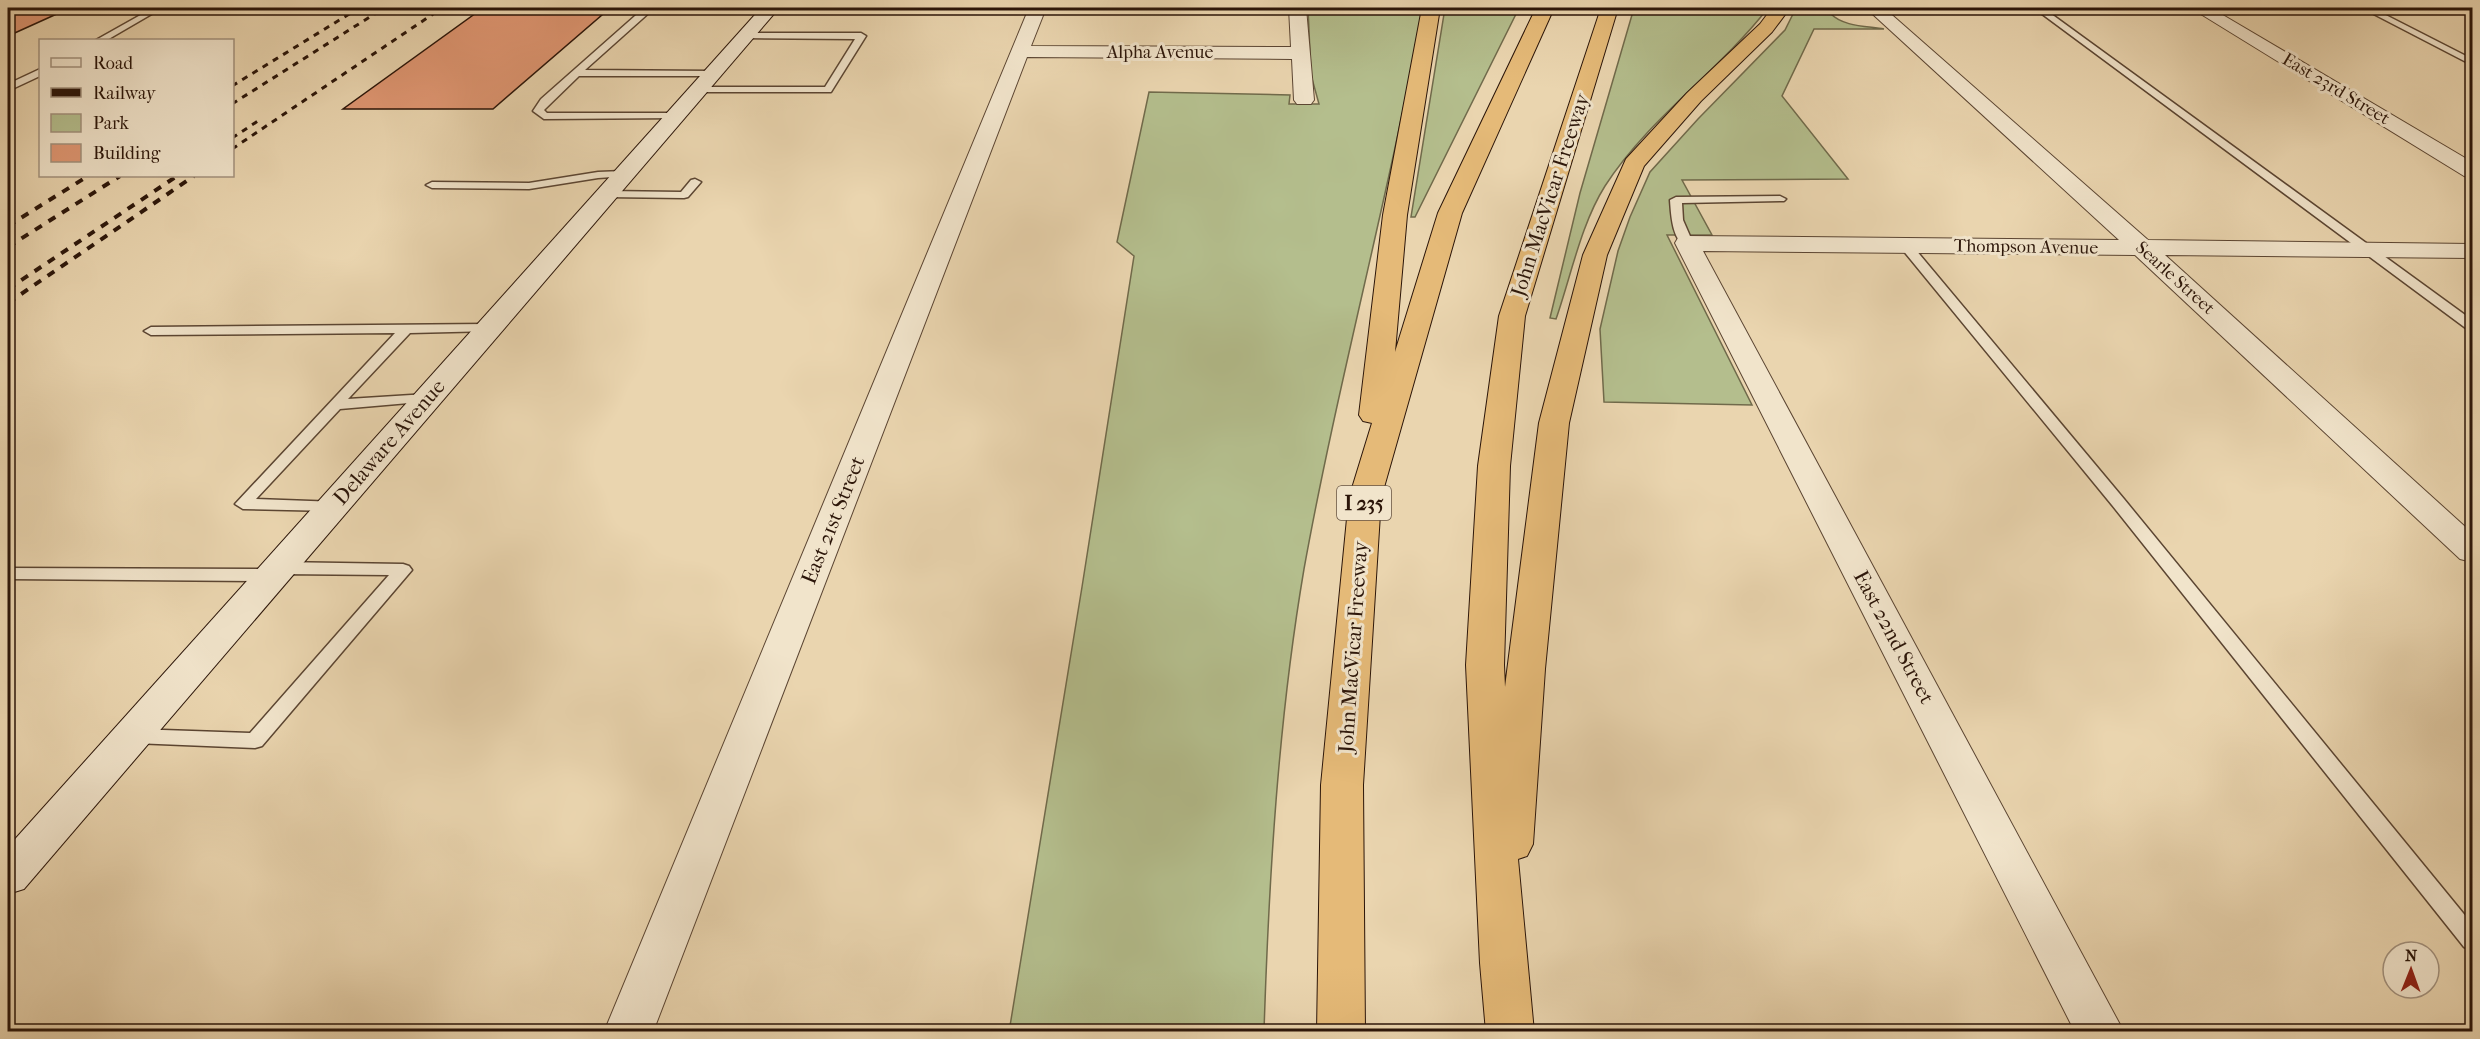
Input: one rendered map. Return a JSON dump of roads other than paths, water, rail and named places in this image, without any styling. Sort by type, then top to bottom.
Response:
[{"type":"highway","points":[[1365,498],[1395,215],[1431,8]]},
{"type":"highway","name":"John MacVicar Freeway","points":[[1341,1032],[1342,785],[1365,498],[1450,213],[1545,8]]},
{"type":"highway","name":"John MacVicar Freeway","points":[[1510,1032],[1503,963],[1485,665],[1494,466],[1512,316],[1609,8]]},
{"type":"highway","points":[[1503,963],[1526,669],[1554,423],[1595,255],[1634,164],[1694,97],[1766,28],[1781,8]]},
{"type":"street","name":"Delaware Avenue","points":[[8,874],[769,8]]},
{"type":"street","name":"East 21st Street","points":[[628,1032],[1037,8]]},
{"type":"street","points":[[1298,8],[1304,100]]},
{"type":"street","name":"Searle Street","points":[[1874,8],[2142,248],[2472,552]]},
{"type":"street","name":"East 23rd Street","points":[[2200,8],[2472,171]]},
{"type":"street","name":"Alpha Avenue","points":[[1020,51],[1300,53]]},
{"type":"street","name":"Thompson Avenue","points":[[1687,243],[2472,251]]},
{"type":"street","name":"East 22nd Street","points":[[1687,243],[2100,1032]]},
{"type":"lane","points":[[103,39],[158,8]]},
{"type":"lane","points":[[675,116],[544,116],[538,111],[545,101],[649,8],[769,8]]},
{"type":"lane","points":[[2038,8],[2472,326]]},
{"type":"lane","points":[[2366,8],[2472,62]]},
{"type":"lane","points":[[578,73],[828,90],[861,36],[745,36]]},
{"type":"lane","points":[[8,88],[39,72]]},
{"type":"lane","points":[[432,185],[529,186],[598,176],[615,184],[684,195],[695,182]]},
{"type":"lane","points":[[1687,243],[1677,220],[1676,200],[1780,199]]},
{"type":"lane","points":[[1906,246],[2118,502],[2472,940]]},
{"type":"lane","points":[[151,331],[488,328]]},
{"type":"lane","points":[[332,506],[243,504],[245,498],[406,329]]},
{"type":"lane","points":[[334,405],[427,398]]},
{"type":"lane","points":[[8,574],[403,570],[255,741],[130,736]]},
{"type":"railway","points":[[234,85],[359,8]]},
{"type":"railway","points":[[234,103],[384,8]]},
{"type":"railway","points":[[234,148],[442,8]]},
{"type":"railway","points":[[234,137],[261,119]]},
{"type":"railway","points":[[8,226],[86,177]]},
{"type":"railway","points":[[8,247],[118,177]]},
{"type":"railway","points":[[8,289],[176,177]]},
{"type":"railway","points":[[8,303],[193,177]]}]
